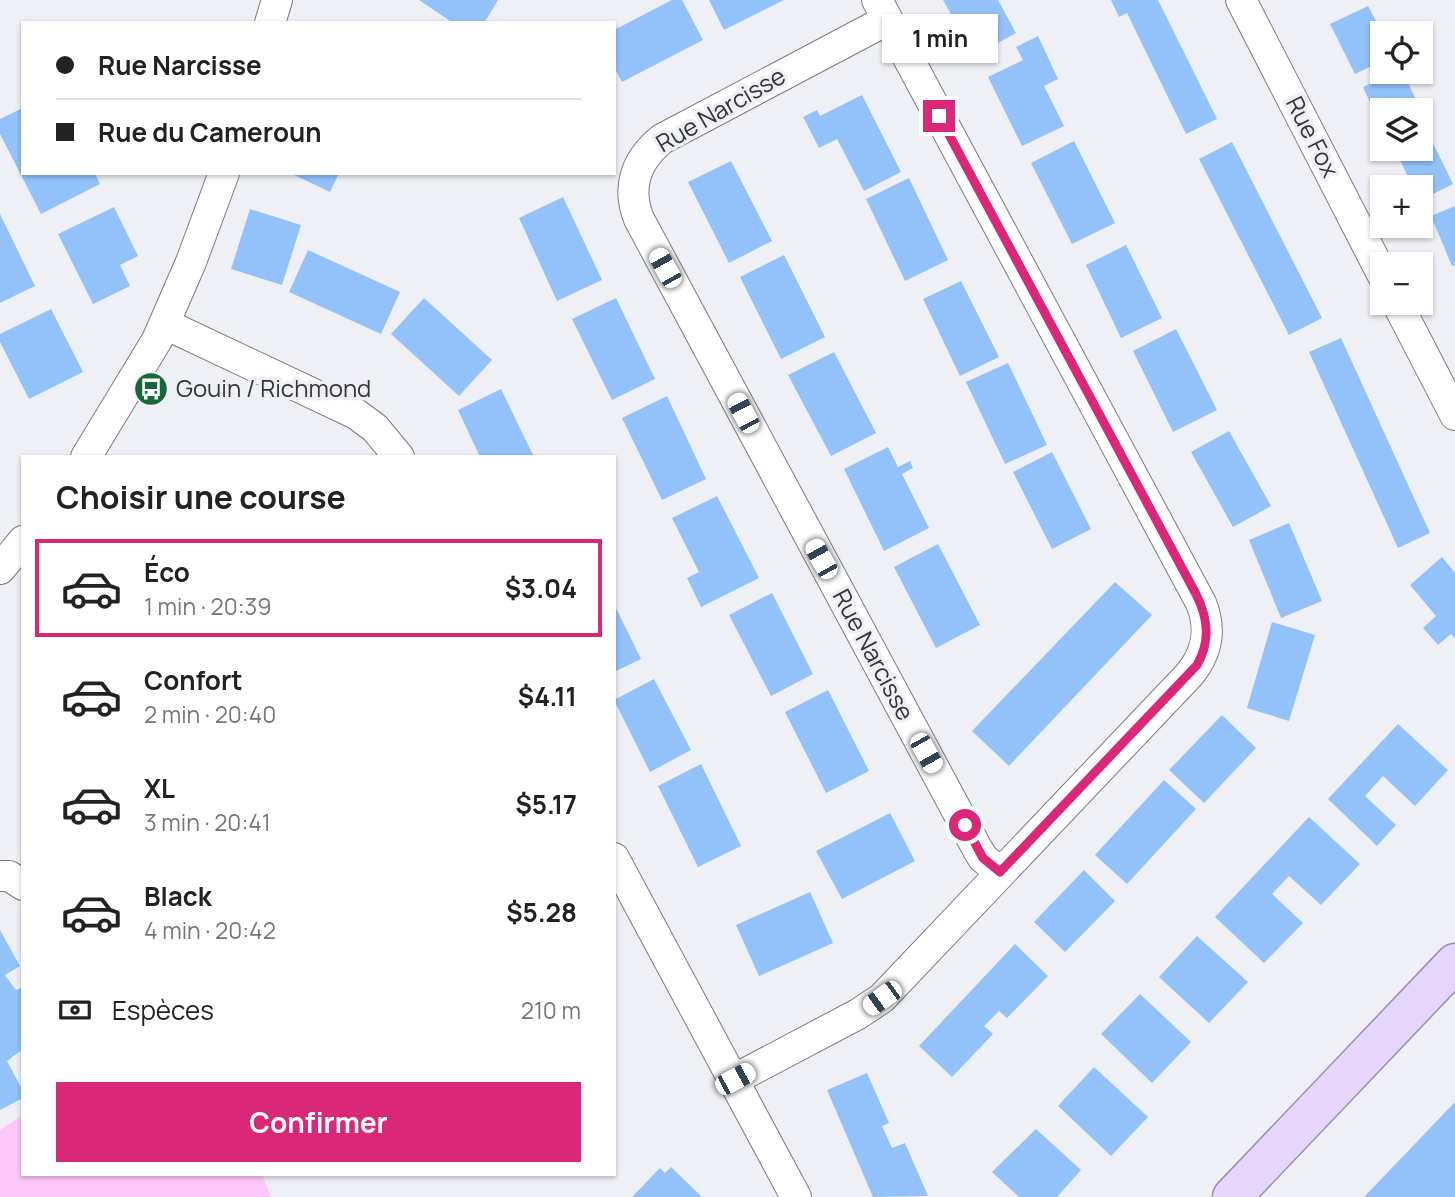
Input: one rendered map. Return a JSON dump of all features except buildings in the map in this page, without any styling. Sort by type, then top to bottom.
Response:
[{"type":"main road","points":[[1232,1197],[1455,963]]},
{"type":"street","points":[[271,21],[277,0]]},
{"type":"street","name":"Rue Fox","points":[[1241,0],[1371,252]]},
{"type":"street","points":[[735,1079],[858,1014],[882,998],[1197,665],[1205,647],[1205,613],[1196,594],[882,10]]},
{"type":"street","name":"Rue Narcisse","points":[[882,10],[662,139],[652,147],[638,166],[634,177],[633,199],[639,219],[978,850],[1000,872]]},
{"type":"street","points":[[87,455],[148,357],[165,324],[223,175]]},
{"type":"street","points":[[1403,315],[1455,415]]},
{"type":"street","points":[[165,324],[356,414],[375,428],[397,455]]},
{"type":"street","points":[[0,569],[21,543]]},
{"type":"street","points":[[616,862],[796,1197]]},
{"type":"street","points":[[0,876],[9,876],[21,884]]},
{"type":"shaded area","points":[[21,1116],[21,1176],[263,1176],[271,1197],[0,1197],[0,1130]]},
{"type":"place","name":"Gouin / Richmond","points":[[151,389]]},
{"type":"route","points":[[939,116],[1196,594],[1205,613],[1207,638],[1202,656],[1188,676],[1000,872],[983,858],[965,825]]}]
